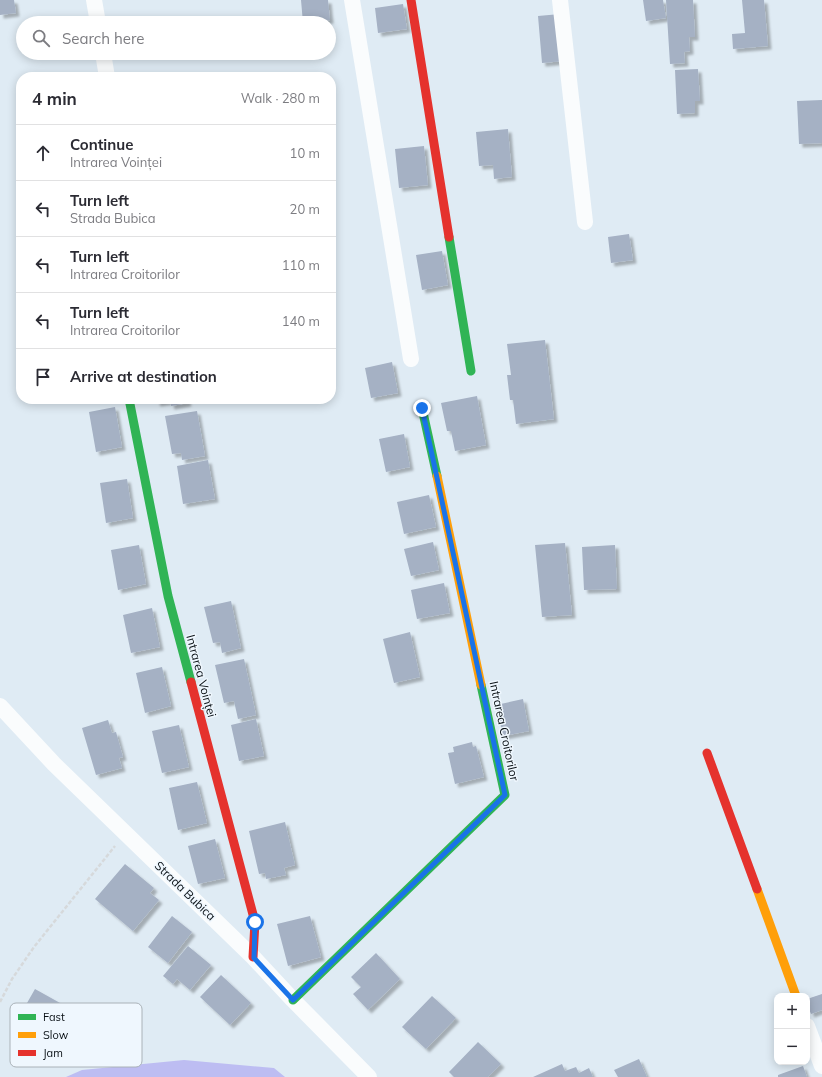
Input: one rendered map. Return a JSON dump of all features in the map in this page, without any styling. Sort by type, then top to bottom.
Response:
[{"type":"street","points":[[94,0],[97,16]]},
{"type":"street","points":[[352,0],[410,359]]},
{"type":"street","points":[[411,0],[471,371]]},
{"type":"street","points":[[560,0],[585,222]]},
{"type":"street","points":[[104,60],[106,72]]},
{"type":"street","name":"Intrarea Voinței","points":[[130,404],[168,596],[255,922],[254,958]]},
{"type":"street","name":"Intrarea Croitorilor","points":[[293,1000],[505,795],[422,408]]},
{"type":"street","name":"Strada Bubica","points":[[0,706],[54,764],[254,958],[369,1077]]},
{"type":"street","points":[[707,753],[795,993]]},
{"type":"street","points":[[808,1029],[822,1066]]},
{"type":"path","points":[[0,1002],[12,979],[34,947],[125,833]]},
{"type":"shaded area","points":[[184,1060],[274,1068],[285,1077],[66,1077],[82,1070],[113,1067],[142,1067],[142,1064]]},
{"type":"building","points":[[0,0],[14,0],[16,13],[0,15]]},
{"type":"building","points":[[301,0],[328,0],[330,16],[302,16]]},
{"type":"building","points":[[643,0],[663,0],[666,18],[646,21]]},
{"type":"building","points":[[666,0],[693,0],[695,37],[689,37],[690,51],[684,52],[685,63],[670,64]]},
{"type":"building","points":[[742,0],[764,0],[768,46],[733,49],[732,34],[745,33]]},
{"type":"building","points":[[403,4],[407,29],[378,33],[375,8]]},
{"type":"building","points":[[560,14],[564,61],[542,63],[538,16]]},
{"type":"building","points":[[698,69],[700,101],[695,101],[695,113],[677,114],[675,70]]},
{"type":"building","points":[[822,100],[822,143],[799,144],[797,101]]},
{"type":"building","points":[[508,129],[512,177],[494,179],[493,165],[479,166],[476,132]]},
{"type":"building","points":[[424,146],[428,185],[399,188],[395,149]]},
{"type":"building","points":[[629,234],[633,260],[611,263],[608,237]]},
{"type":"building","points":[[442,251],[448,285],[422,290],[416,255]]},
{"type":"building","points":[[545,340],[554,419],[516,424],[513,400],[510,400],[507,375],[511,375],[507,344]]},
{"type":"building","points":[[392,362],[398,393],[371,398],[365,368]]},
{"type":"building","points":[[477,396],[486,445],[455,451],[451,431],[447,431],[441,403]]},
{"type":"building","points":[[171,404],[182,404],[171,406]]},
{"type":"building","points":[[115,407],[122,447],[96,452],[89,412]]},
{"type":"building","points":[[197,411],[205,456],[182,460],[181,453],[172,454],[165,416]]},
{"type":"building","points":[[404,434],[410,467],[386,472],[379,439]]},
{"type":"building","points":[[208,460],[215,499],[183,504],[177,466]]},
{"type":"building","points":[[127,479],[133,518],[106,523],[100,483]]},
{"type":"building","points":[[429,495],[436,527],[404,534],[397,502]]},
{"type":"building","points":[[433,542],[439,570],[411,576],[404,549]]},
{"type":"building","points":[[565,543],[572,615],[542,617],[535,545]]},
{"type":"building","points":[[139,545],[146,584],[118,590],[111,550]]},
{"type":"building","points":[[615,545],[617,589],[584,590],[582,547]]},
{"type":"building","points":[[444,583],[450,613],[417,619],[411,590]]},
{"type":"building","points":[[231,601],[241,648],[222,653],[220,642],[213,643],[204,607]]},
{"type":"building","points":[[152,608],[160,647],[131,653],[123,615]]},
{"type":"building","points":[[410,632],[420,677],[394,683],[383,639]]},
{"type":"building","points":[[244,659],[256,715],[238,719],[234,701],[224,703],[215,665]]},
{"type":"building","points":[[162,667],[171,706],[145,713],[136,673]]},
{"type":"building","points":[[523,699],[529,731],[503,736],[496,705]]},
{"type":"building","points":[[256,719],[264,756],[239,761],[231,725]]},
{"type":"building","points":[[108,720],[112,733],[116,732],[123,757],[119,758],[122,768],[96,775],[82,728]]},
{"type":"building","points":[[179,725],[189,767],[162,773],[152,731]]},
{"type":"building","points":[[472,742],[473,747],[476,746],[484,777],[455,784],[448,753],[454,752],[453,747]]},
{"type":"building","points":[[197,782],[207,823],[178,830],[169,788]]},
{"type":"building","points":[[285,822],[295,865],[284,868],[286,875],[266,879],[265,873],[259,874],[249,831]]},
{"type":"building","points":[[215,839],[225,878],[198,884],[188,846]]},
{"type":"building","points":[[125,864],[154,888],[150,893],[159,900],[133,931],[95,899]]},
{"type":"building","points":[[172,916],[192,932],[168,963],[148,947]]},
{"type":"building","points":[[310,916],[321,957],[288,966],[277,924]]},
{"type":"building","points":[[188,946],[211,965],[190,990],[177,979],[173,984],[163,976]]},
{"type":"building","points":[[376,953],[400,979],[368,1010],[353,994],[361,987],[351,977]]},
{"type":"building","points":[[221,975],[251,1003],[230,1025],[200,997]]},
{"type":"building","points":[[35,989],[60,1003],[27,1003]]},
{"type":"building","points":[[822,994],[822,1010],[811,1014],[810,998]]},
{"type":"building","points":[[432,996],[456,1018],[426,1049],[402,1027]]},
{"type":"building","points":[[478,1042],[501,1064],[488,1077],[454,1077],[449,1072]]},
{"type":"building","points":[[639,1059],[647,1077],[618,1077],[614,1070]]},
{"type":"building","points":[[562,1064],[565,1071],[576,1067],[579,1073],[589,1068],[593,1077],[533,1077]]},
{"type":"building","points":[[803,1066],[807,1077],[778,1077],[778,1075]]},
{"type":"traffic: fast","points":[[449,237],[471,371]]},
{"type":"traffic: fast","points":[[130,404],[168,596],[191,682]]},
{"type":"traffic: fast","points":[[422,408],[437,476]]},
{"type":"traffic: fast","points":[[293,1000],[505,795],[481,685]]},
{"type":"traffic: slow","points":[[437,476],[481,685]]},
{"type":"traffic: slow","points":[[757,889],[795,993]]},
{"type":"traffic: jam","points":[[411,0],[449,237]]},
{"type":"traffic: jam","points":[[191,682],[255,922],[253,957]]},
{"type":"traffic: jam","points":[[707,753],[757,889]]},
{"type":"route","points":[[255,922],[254,958],[293,1000],[505,795],[422,408]]}]
